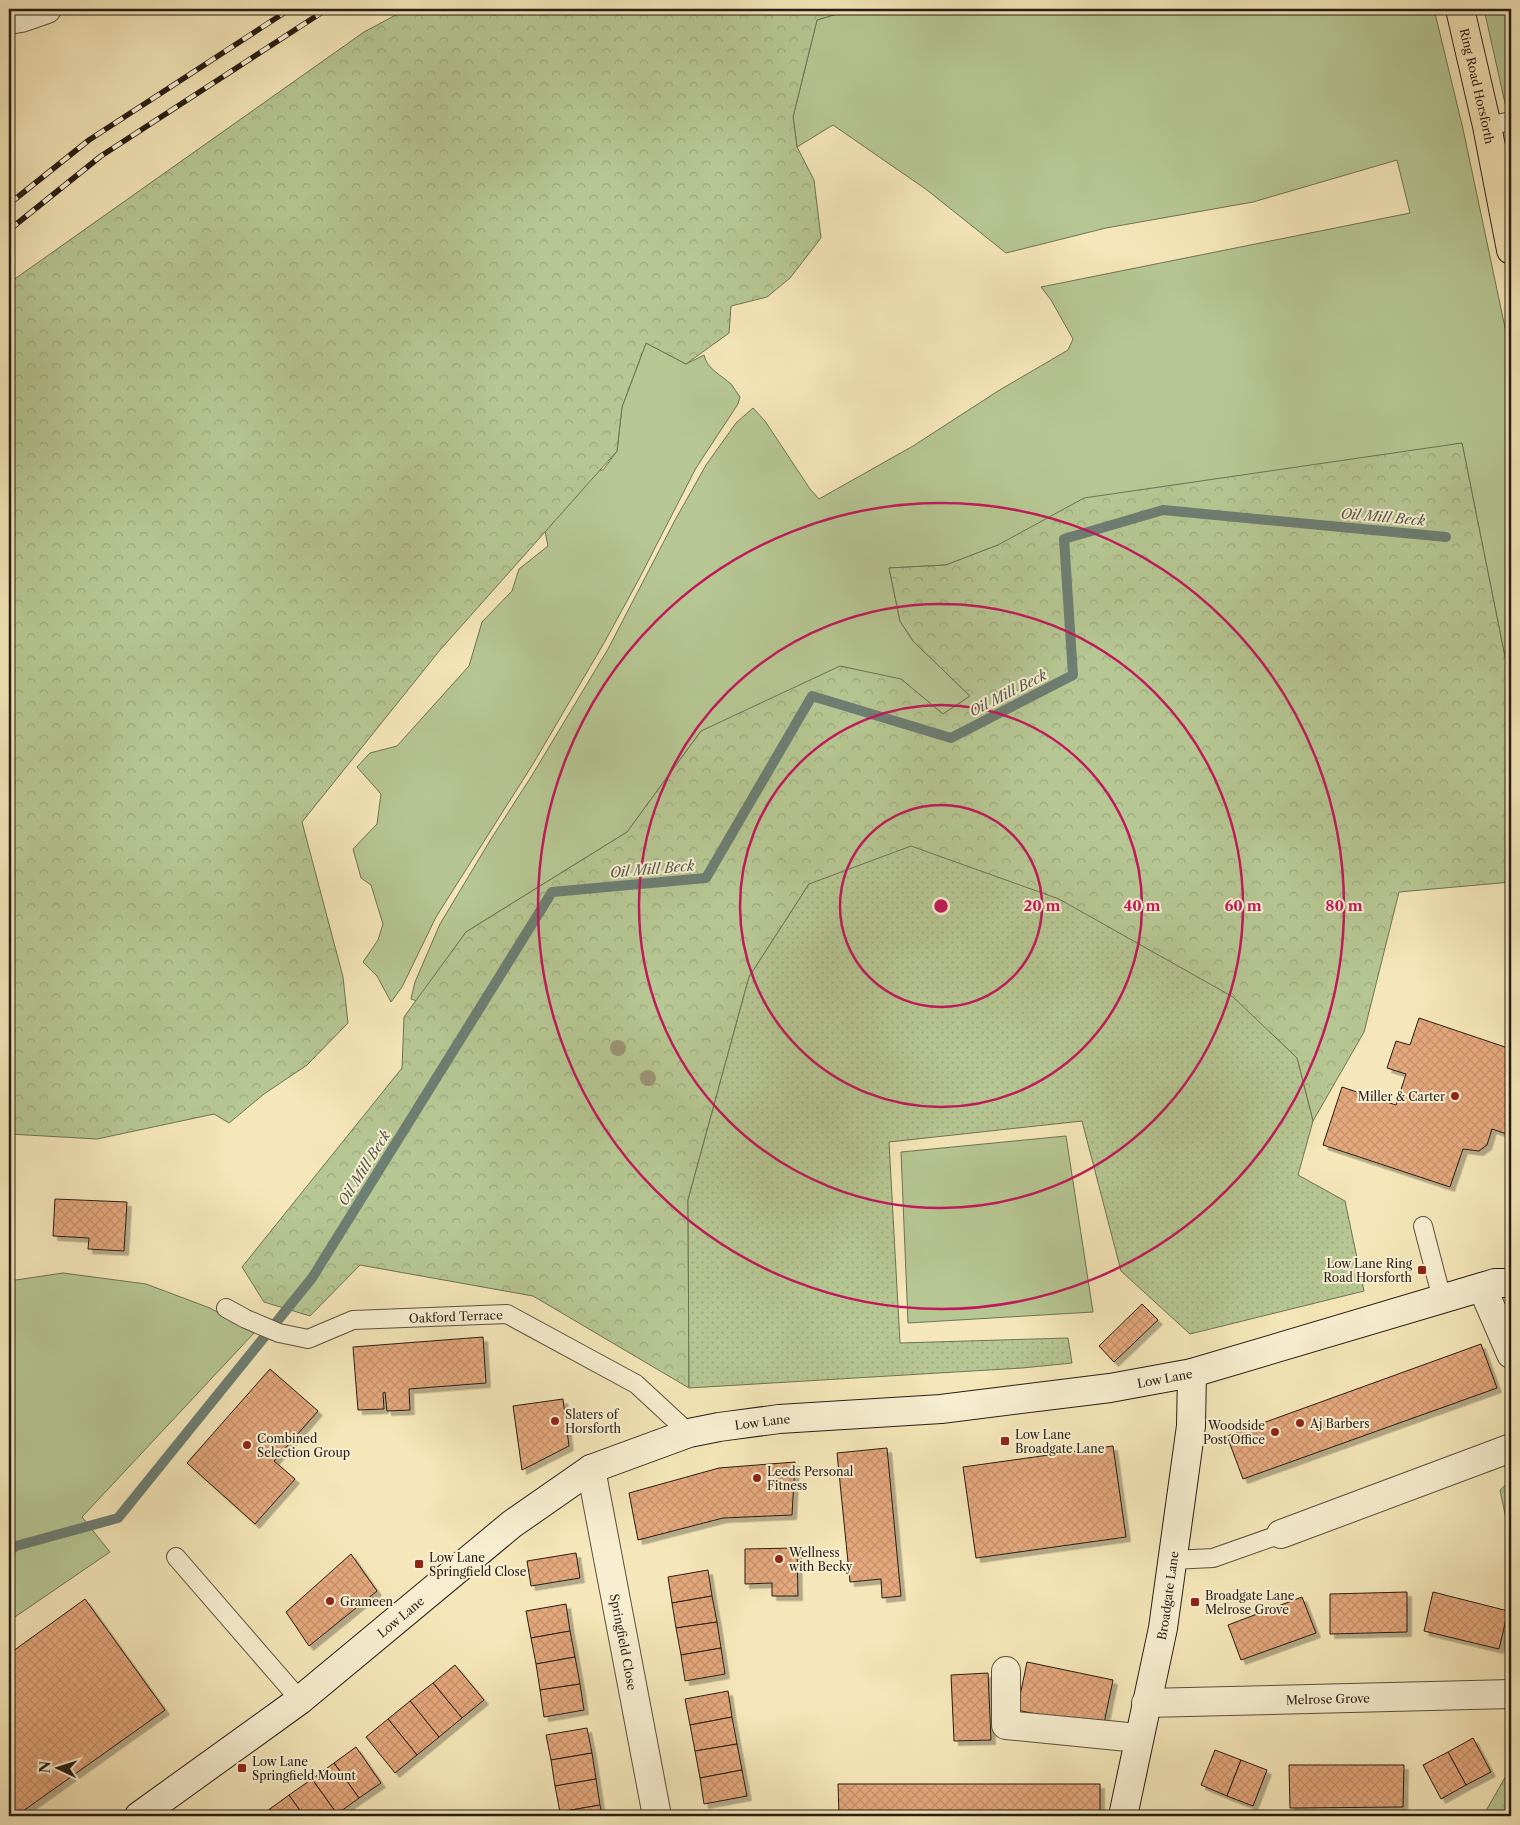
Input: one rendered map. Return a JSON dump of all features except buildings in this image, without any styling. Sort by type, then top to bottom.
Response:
[{"type":"highway","name":"Ring Road Horsforth","points":[[1460,9],[1499,124],[1511,250]]},
{"type":"street","points":[[9,20],[47,9]]},
{"type":"street","points":[[1500,1280],[1511,1354]]},
{"type":"street","name":"Low Lane","points":[[139,1816],[300,1700],[512,1524],[591,1469],[689,1433],[719,1427],[779,1419],[941,1409],[1110,1388],[1192,1373],[1500,1280]]},
{"type":"street","name":"Broadgate Lane","points":[[1123,1816],[1138,1738],[1163,1628],[1191,1426],[1192,1373]]},
{"type":"street","points":[[1281,1534],[1511,1448]]},
{"type":"street","name":"Springfield Close","points":[[591,1469],[657,1816]]},
{"type":"street","points":[[1006,1671],[1006,1725],[1138,1738]]},
{"type":"street","name":"Melrose Grove","points":[[1146,1703],[1511,1694]]},
{"type":"lane","points":[[1423,1226],[1442,1299]]},
{"type":"lane","name":"Oakford Terrace","points":[[226,1308],[246,1320],[279,1333],[308,1339],[353,1320],[507,1314],[636,1384],[689,1433]]},
{"type":"lane","points":[[1172,1560],[1213,1558],[1281,1534]]},
{"type":"lane","points":[[176,1557],[300,1700]]},
{"type":"green space","points":[[407,9],[853,9],[817,20],[793,117],[797,147],[814,180],[821,238],[790,278],[767,297],[731,306],[729,333],[686,364],[646,343],[622,407],[617,451],[440,650],[302,822],[343,977],[348,1023],[307,1065],[264,1094],[229,1123],[214,1114],[97,1139],[9,1134],[9,283],[364,32]]},
{"type":"green space","points":[[853,9],[1434,9],[1463,129],[1511,356],[1511,687],[1462,443],[998,545],[946,565],[889,568],[900,621],[913,641],[970,696],[943,714],[901,679],[701,731],[627,832],[466,932],[417,1001],[411,999],[415,982],[440,924],[608,649],[706,465],[736,423],[753,408],[765,421],[810,489],[819,499],[913,446],[998,391],[1068,350],[1073,339],[1051,300],[1041,287],[1410,213],[1397,160],[1253,202],[1106,228],[1006,253],[927,190],[833,125],[797,147],[793,117],[817,20]]},
{"type":"green space","points":[[1484,9],[1511,9],[1511,130]]},
{"type":"green space","points":[[646,343],[686,364],[704,355],[711,368],[731,384],[740,397],[738,404],[696,468],[604,643],[533,764],[436,917],[402,987],[391,1002],[377,976],[363,962],[378,940],[383,924],[371,885],[361,878],[353,849],[377,824],[381,794],[357,767],[370,753],[397,746],[469,666],[482,622],[512,591],[519,569],[548,546],[539,501],[562,475],[603,470],[617,451],[622,407]]},
{"type":"green space","points":[[1462,443],[1511,687],[1511,882],[1399,892],[1364,1032],[1313,1121],[1297,1058],[1270,1032],[809,884],[749,977],[688,1200],[689,1388],[533,1296],[360,1265],[310,1316],[264,1302],[242,1267],[402,1068],[404,1017],[466,932],[627,832],[701,731],[840,666],[901,679],[943,714],[970,696],[913,641],[900,621],[889,568],[946,565],[998,545],[1084,498]]},
{"type":"green space","points":[[911,846],[1059,899],[1233,997],[1297,1058],[1313,1121],[1298,1175],[1345,1201],[1364,1291],[1190,1334],[1121,1271],[1082,1121],[889,1142],[900,1343],[1068,1338],[1072,1363],[1022,1368],[689,1388],[688,1200],[749,977],[809,884]]},
{"type":"green space","points":[[1066,1136],[1093,1312],[908,1323],[901,1152]]},
{"type":"green space","points":[[63,1273],[146,1284],[210,1308],[254,1333],[82,1517],[110,1552],[9,1621],[9,1281]]},
{"type":"green space","points":[[1511,1480],[1511,1543],[1500,1490]]},
{"type":"green space","points":[[1511,1767],[1511,1816],[1483,1816]]},
{"type":"waterway","name":"Oil Mill Beck","points":[[9,1551],[16,1546],[118,1518],[312,1278],[552,892],[706,878],[812,696],[951,738],[1073,675],[1064,539],[1163,510],[1446,537]]},
{"type":"railway","points":[[9,204],[89,140],[290,9]]},
{"type":"railway","points":[[9,230],[101,156],[327,9]]},
{"type":"place","name":"Miller & Carter","points":[[1455,1096]]},
{"type":"place","name":"Low Lane Ring Road Horsforth","points":[[1422,1270]]},
{"type":"place","name":"Slaters of Horsforth","points":[[555,1421]]},
{"type":"place","name":"Aj Barbers","points":[[1300,1423]]},
{"type":"place","name":"Woodside Post Office","points":[[1275,1432]]},
{"type":"place","name":"Low Lane Broadgate Lane","points":[[1005,1441]]},
{"type":"place","name":"Combined Selection Group","points":[[247,1445]]},
{"type":"place","name":"Leeds Personal Fitness","points":[[757,1478]]},
{"type":"place","name":"Wellness with Becky","points":[[779,1559]]},
{"type":"place","name":"Low Lane Springfield Close","points":[[419,1564]]},
{"type":"place","name":"Grameen","points":[[330,1601]]},
{"type":"place","name":"Broadgate Lane Melrose Grove","points":[[1195,1602]]},
{"type":"place","name":"Low Lane Springfield Mount","points":[[242,1768]]}]
